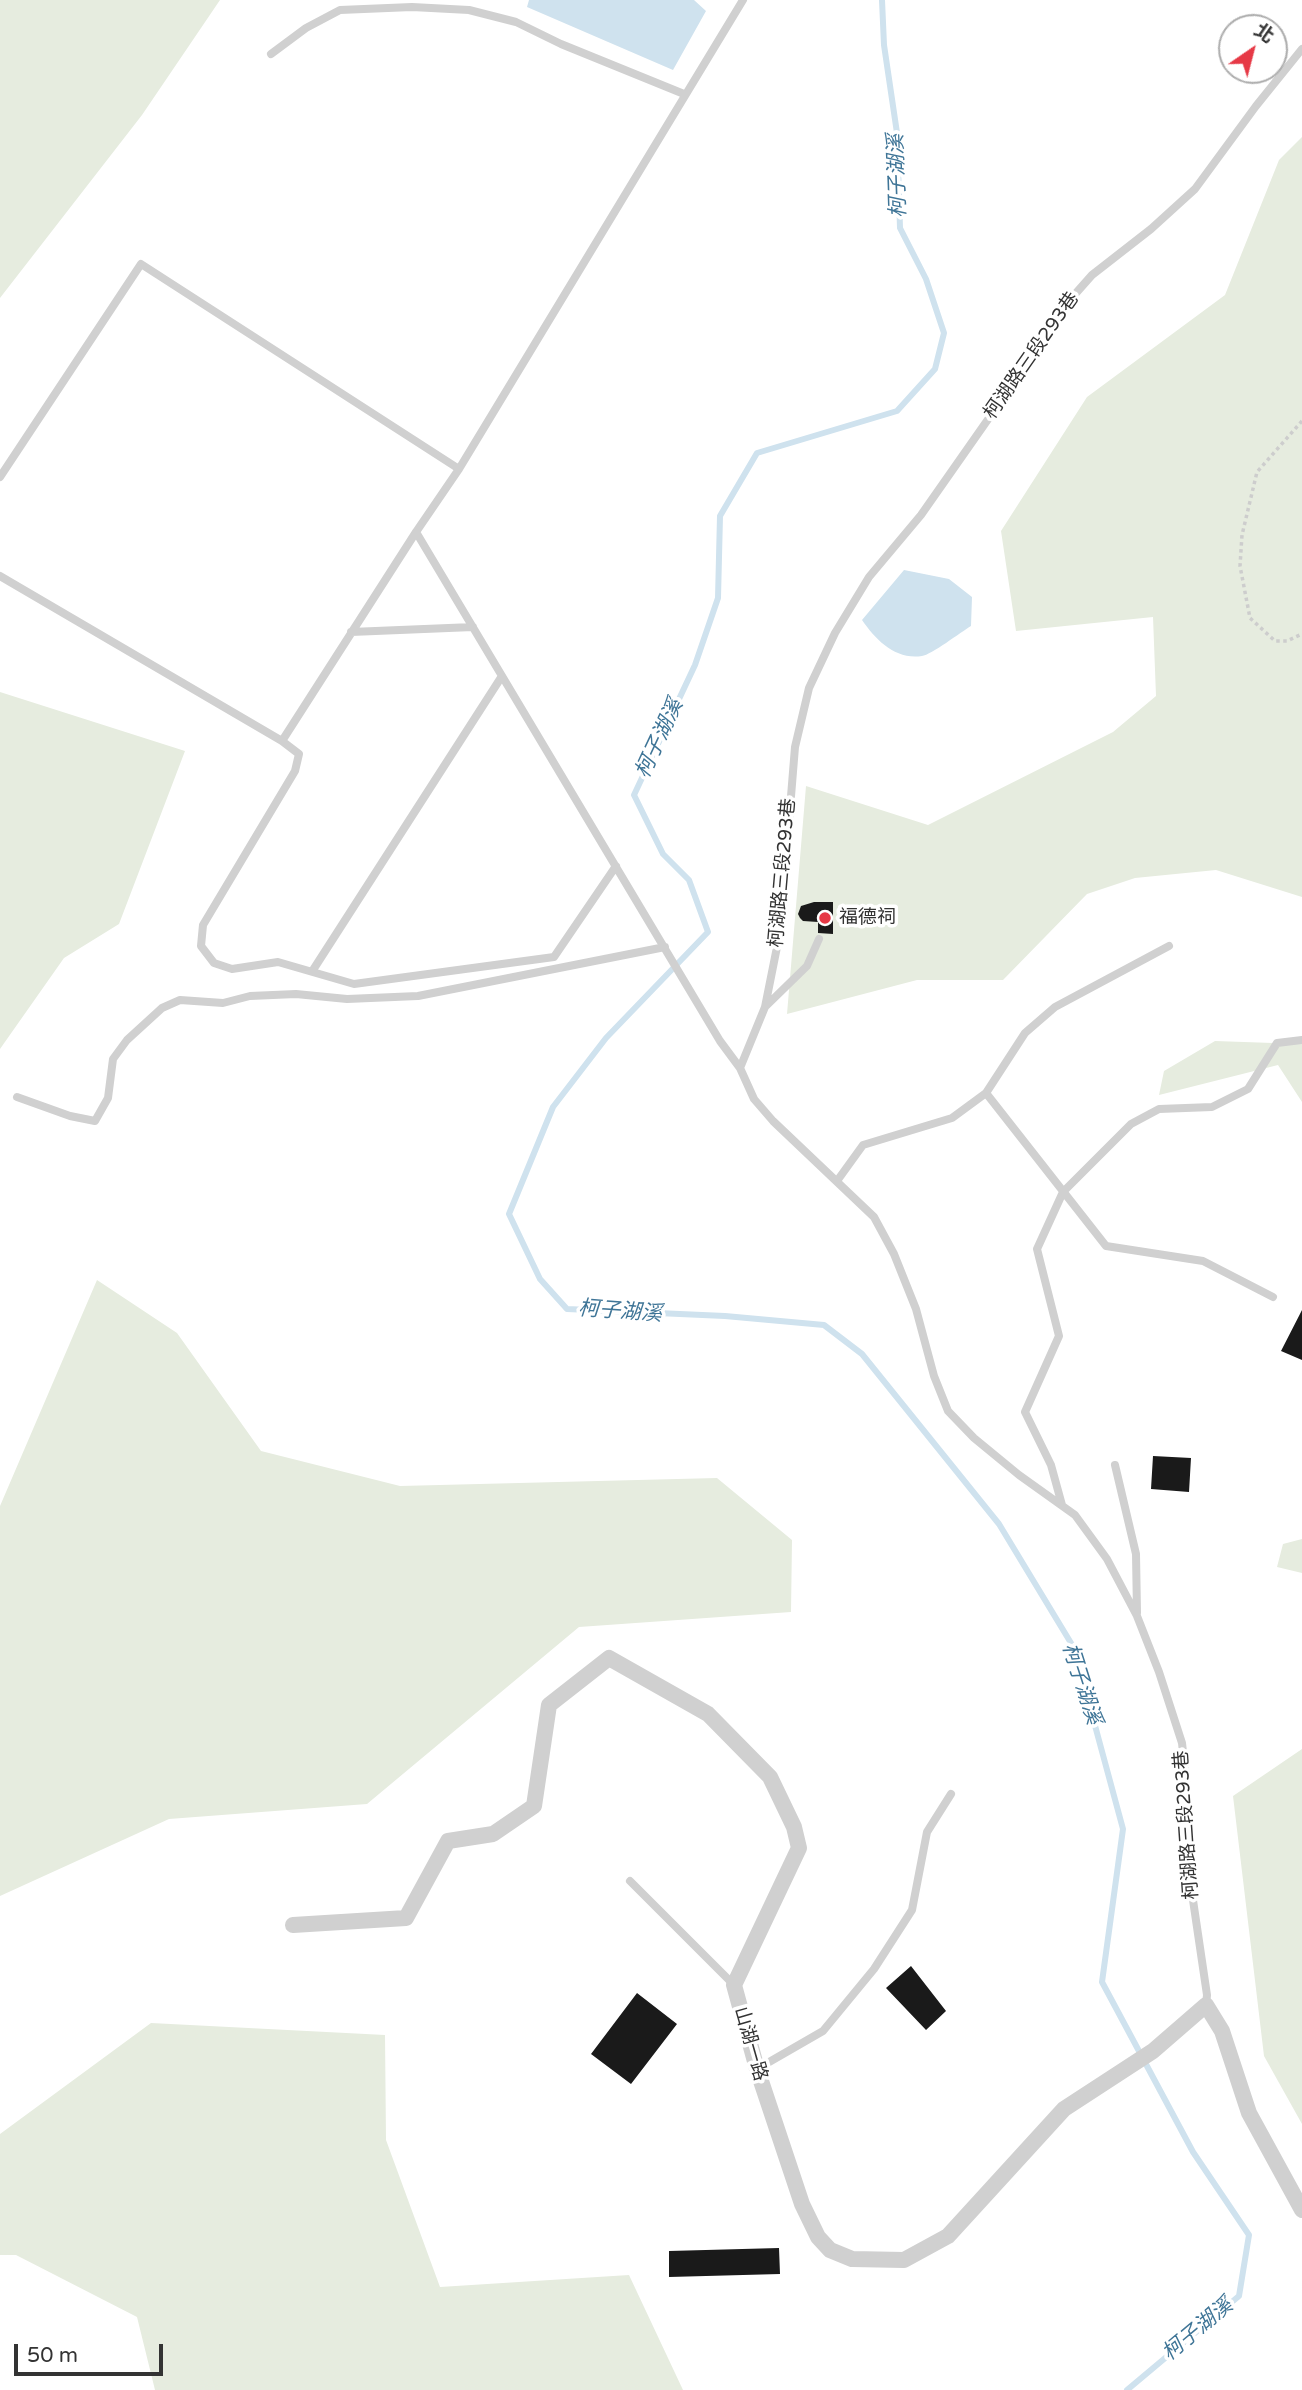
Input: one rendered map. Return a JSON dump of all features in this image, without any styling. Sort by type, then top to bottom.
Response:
[{"type":"street","name":"山湖一路","points":[[293,1925],[406,1918],[448,1842],[493,1833],[534,1806],[549,1705],[609,1658],[708,1714],[770,1777],[794,1826],[799,1848],[733,1985],[757,2070],[802,2204],[818,2237],[831,2250],[852,2259],[904,2260],[948,2236],[1064,2109],[1153,2050],[1206,2004]]},
{"type":"street","points":[[1206,2004],[1222,2031],[1249,2113],[1302,2210]]},
{"type":"lane","points":[[282,741],[459,469],[743,0]]},
{"type":"lane","points":[[271,54],[306,28],[340,10],[413,3],[469,10],[516,22],[561,44],[684,94]]},
{"type":"lane","name":"柯湖路三段293巷","points":[[1206,2004],[1207,1994],[1189,1873],[1189,1807],[1182,1743],[1137,1616],[1107,1559],[1075,1515],[1019,1475],[974,1438],[948,1411],[934,1376],[916,1309],[894,1254],[874,1217],[773,1121],[754,1099],[740,1068],[765,1007],[780,932],[795,747],[809,688],[835,634],[869,577],[921,515],[1024,368],[1060,310],[1092,275],[1151,229],[1195,188],[1302,49]]},
{"type":"lane","points":[[0,477],[141,264],[459,469]]},
{"type":"lane","points":[[416,532],[720,1041],[740,1068]]},
{"type":"lane","points":[[0,576],[282,741],[299,754],[295,771],[203,925],[201,946],[214,963],[232,969],[278,962],[354,984],[554,957],[616,866]]},
{"type":"lane","points":[[351,632],[473,627]]},
{"type":"lane","points":[[313,970],[502,676]]},
{"type":"lane","points":[[765,1007],[807,966],[819,939]]},
{"type":"lane","points":[[837,1181],[863,1145],[952,1118],[986,1093],[1025,1033],[1055,1007],[1169,946]]},
{"type":"lane","points":[[17,1097],[70,1116],[95,1121],[108,1098],[113,1059],[127,1040],[162,1008],[180,1000],[223,1003],[250,996],[296,994],[348,999],[418,996],[665,947]]},
{"type":"lane","points":[[1062,1506],[1051,1465],[1026,1412],[1059,1336],[1037,1250],[1063,1192],[1131,1124],[1159,1109],[1212,1107],[1248,1089],[1277,1043],[1302,1040]]},
{"type":"lane","points":[[986,1093],[1106,1246],[1203,1261],[1273,1297]]},
{"type":"lane","points":[[1115,1465],[1136,1554],[1137,1616]]},
{"type":"lane","points":[[757,2070],[823,2031],[874,1969],[912,1910],[927,1832],[951,1794]]},
{"type":"lane","points":[[630,1881],[733,1985]]},
{"type":"path","points":[[1302,421],[1257,472],[1241,535],[1240,566],[1250,618],[1275,641],[1287,641],[1302,634]]},
{"type":"shaded area","points":[[0,0],[220,0],[142,115],[0,298]]},
{"type":"shaded area","points":[[1302,137],[1302,897],[1216,870],[1135,878],[1087,894],[1003,980],[917,980],[787,1014],[806,786],[928,825],[1113,732],[1156,696],[1153,617],[1016,631],[1001,531],[1087,397],[1225,295],[1279,160]]},
{"type":"shaded area","points":[[0,692],[185,751],[119,924],[64,958],[0,1049]]},
{"type":"shaded area","points":[[1215,1041],[1302,1044],[1302,1102],[1278,1065],[1159,1095],[1164,1071]]},
{"type":"shaded area","points":[[97,1280],[177,1333],[261,1451],[400,1486],[717,1478],[792,1540],[791,1612],[579,1627],[367,1804],[169,1819],[0,1896],[0,1506]]},
{"type":"shaded area","points":[[1302,1539],[1302,1573],[1277,1567],[1283,1544]]},
{"type":"shaded area","points":[[1302,1749],[1302,2124],[1264,2056],[1233,1796]]},
{"type":"shaded area","points":[[151,2023],[385,2035],[386,2140],[440,2287],[629,2275],[683,2390],[155,2390],[137,2317],[16,2255],[0,2255],[0,2134]]},
{"type":"water","points":[[529,0],[694,0],[706,11],[673,70],[527,7]]},
{"type":"water","points":[[904,570],[949,579],[972,597],[971,626],[922,656],[895,652],[873,635],[862,620]]},
{"type":"building","points":[[814,902],[833,902],[833,934],[818,933],[818,922],[803,921],[800,918],[798,914],[801,906]]},
{"type":"building","points":[[1302,1310],[1302,1360],[1281,1351]]},
{"type":"building","points":[[1153,1456],[1191,1458],[1189,1492],[1151,1489]]},
{"type":"building","points":[[911,1966],[946,2011],[926,2030],[886,1988]]},
{"type":"building","points":[[637,1993],[677,2024],[631,2084],[591,2054]]},
{"type":"building","points":[[779,2248],[780,2274],[669,2277],[669,2251]]},
{"type":"waterway","name":"柯子湖溪","points":[[882,0],[884,45],[897,133],[900,228],[926,279],[944,333],[935,369],[897,411],[757,453],[720,516],[718,598],[695,665],[634,795],[663,854],[689,880],[708,932],[606,1038],[553,1107],[509,1214],[540,1279],[567,1309],[725,1316],[824,1325],[862,1354],[999,1524],[1074,1648],[1123,1829],[1102,1982],[1193,2152],[1249,2235],[1239,2296],[1127,2390]]},
{"type":"place","name":"福德祠","points":[[825,918]]}]
